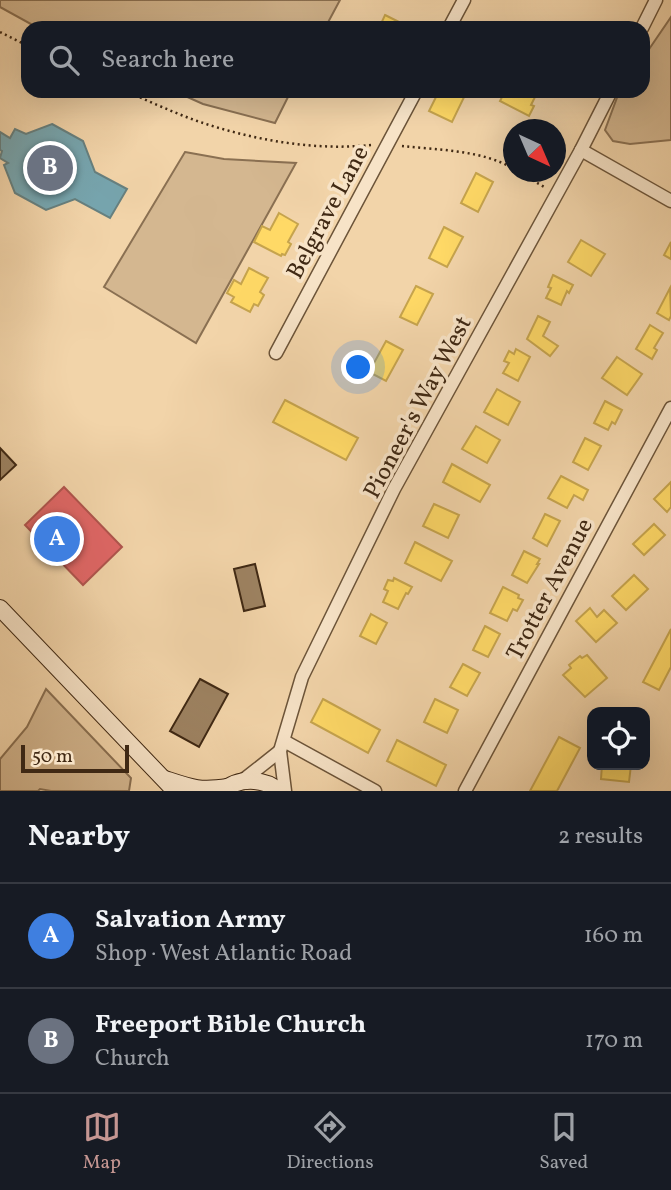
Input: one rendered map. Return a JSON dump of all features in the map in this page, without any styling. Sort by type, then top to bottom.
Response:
[{"type":"main road","points":[[0,608],[170,785],[208,791],[258,781],[274,786],[279,791]]},
{"type":"street","points":[[453,21],[464,0]]},
{"type":"street","points":[[646,21],[656,0]]},
{"type":"street","name":"Belgrave Lane","points":[[276,353],[412,98]]},
{"type":"street","name":"Pioneer's Way West","points":[[285,791],[282,746],[302,677],[394,489],[607,98]]},
{"type":"street","points":[[581,150],[671,201]]},
{"type":"street","name":"Trotter Avenue","points":[[465,791],[671,408]]},
{"type":"street","points":[[231,786],[282,746],[375,791]]},
{"type":"path","points":[[0,32],[21,42]]},
{"type":"path","points":[[141,98],[198,122],[236,133],[302,146],[387,144],[480,156],[503,163]]},
{"type":"path","points":[[536,182],[557,194]]},
{"type":"shaded area","points":[[0,0],[340,0],[329,21],[25,21],[0,7]]},
{"type":"shaded area","points":[[671,17],[671,140],[630,144],[613,141],[605,130],[617,98],[650,98],[650,48]]},
{"type":"shaded area","points":[[190,98],[288,98],[275,123]]},
{"type":"shaded area","points":[[185,152],[224,159],[296,163],[196,343],[104,287]]},
{"type":"shaded area","points":[[46,689],[131,778],[129,791],[0,791],[0,759],[27,727]]},
{"type":"building: Homes","points":[[385,15],[397,21],[382,21]]},
{"type":"building: Homes","points":[[436,98],[464,98],[452,122],[429,111]]},
{"type":"building: Homes","points":[[502,98],[534,98],[529,116],[500,101]]},
{"type":"building: Homes","points":[[476,173],[493,182],[478,212],[461,203]]},
{"type":"building: Homes","points":[[279,213],[298,224],[288,242],[291,244],[285,255],[281,256],[254,242],[262,226],[270,230]]},
{"type":"building: Homes","points":[[444,227],[463,237],[447,267],[429,258]]},
{"type":"building: Homes","points":[[581,240],[605,254],[591,276],[568,262]]},
{"type":"building: Homes","points":[[671,242],[671,259],[664,255]]},
{"type":"building: Homes","points":[[249,268],[268,278],[260,292],[264,295],[258,306],[254,304],[250,312],[231,302],[234,297],[227,293],[234,280],[241,284]]},
{"type":"building: Homes","points":[[553,275],[573,285],[561,305],[546,298]]},
{"type":"building: Homes","points":[[416,286],[433,294],[417,325],[400,317]]},
{"type":"building: Homes","points":[[670,288],[671,316],[669,320],[657,313]]},
{"type":"building: Homes","points":[[538,316],[550,322],[543,336],[558,346],[550,356],[527,339]]},
{"type":"building: Homes","points":[[650,325],[663,333],[654,348],[657,350],[652,359],[636,349]]},
{"type":"building: Homes","points":[[386,341],[403,350],[386,381],[369,372]]},
{"type":"building: Homes","points":[[516,349],[530,357],[518,381],[503,373],[509,363],[504,361],[509,351],[514,354]]},
{"type":"building: Homes","points":[[617,357],[642,374],[627,395],[602,378]]},
{"type":"building: Homes","points":[[497,389],[520,402],[508,425],[484,412]]},
{"type":"building: Homes","points":[[285,400],[358,438],[346,460],[273,422]]},
{"type":"building: Homes","points":[[605,401],[622,410],[615,424],[612,422],[608,430],[594,423]]},
{"type":"building: Homes","points":[[476,426],[500,440],[487,463],[462,449]]},
{"type":"building: Homes","points":[[585,438],[601,446],[588,470],[573,462]]},
{"type":"building: Homes","points":[[452,464],[490,485],[480,502],[443,482]]},
{"type":"building: Homes","points":[[561,476],[588,490],[583,500],[574,495],[567,508],[548,498]]},
{"type":"building: Homes","points":[[671,482],[671,507],[667,512],[654,499]]},
{"type":"building: Homes","points":[[434,504],[459,515],[448,538],[423,526]]},
{"type":"building: Homes","points":[[545,514],[560,521],[547,546],[533,538]]},
{"type":"building: Homes","points":[[654,524],[665,535],[644,555],[633,544]]},
{"type":"building: Homes","points":[[415,542],[452,561],[441,581],[405,563]]},
{"type":"building: Homes","points":[[524,551],[540,559],[527,583],[512,575]]},
{"type":"building: Homes","points":[[634,575],[648,589],[626,610],[612,596]]},
{"type":"building: Homes","points":[[394,578],[412,587],[398,609],[383,602],[388,591],[384,589],[388,580],[393,581]]},
{"type":"building: Homes","points":[[503,587],[523,600],[517,611],[513,609],[507,621],[490,613]]},
{"type":"building: Homes","points":[[590,608],[597,617],[604,610],[617,623],[596,642],[576,621]]},
{"type":"building: Homes","points":[[371,614],[387,623],[376,644],[360,636]]},
{"type":"building: Homes","points":[[485,626],[500,634],[488,657],[473,650]]},
{"type":"building: Homes","points":[[671,629],[671,667],[659,690],[643,682]]},
{"type":"building: Homes","points":[[587,655],[607,678],[585,697],[563,675],[571,668],[569,665],[580,656],[582,658]]},
{"type":"building: Homes","points":[[463,664],[480,673],[467,696],[450,687]]},
{"type":"building: Homes","points":[[323,699],[380,730],[368,753],[311,722]]},
{"type":"building: Homes","points":[[435,699],[458,710],[447,733],[424,722]]},
{"type":"building: Homes","points":[[559,737],[580,748],[557,791],[530,791]]},
{"type":"building: Homes","points":[[397,740],[446,765],[436,786],[387,761]]},
{"type":"building: Homes","points":[[602,770],[630,770],[629,782],[601,779]]},
{"type":"building: Shops","points":[[64,487],[122,547],[83,585],[25,525]]},
{"type":"building: Public","points":[[52,124],[83,141],[95,172],[127,189],[110,218],[75,199],[46,210],[15,193],[4,165],[8,163],[0,158],[0,132],[10,138],[15,129],[26,134]]},
{"type":"building: Other","points":[[0,448],[16,465],[0,480]]},
{"type":"building: Other","points":[[255,564],[265,606],[244,611],[234,569]]},
{"type":"building: Other","points":[[200,679],[228,694],[199,747],[170,731]]},
{"type":"place","name":"Freeport Bible Church","points":[[50,168]]},
{"type":"place","name":"Salvation Army","points":[[57,539]]}]
